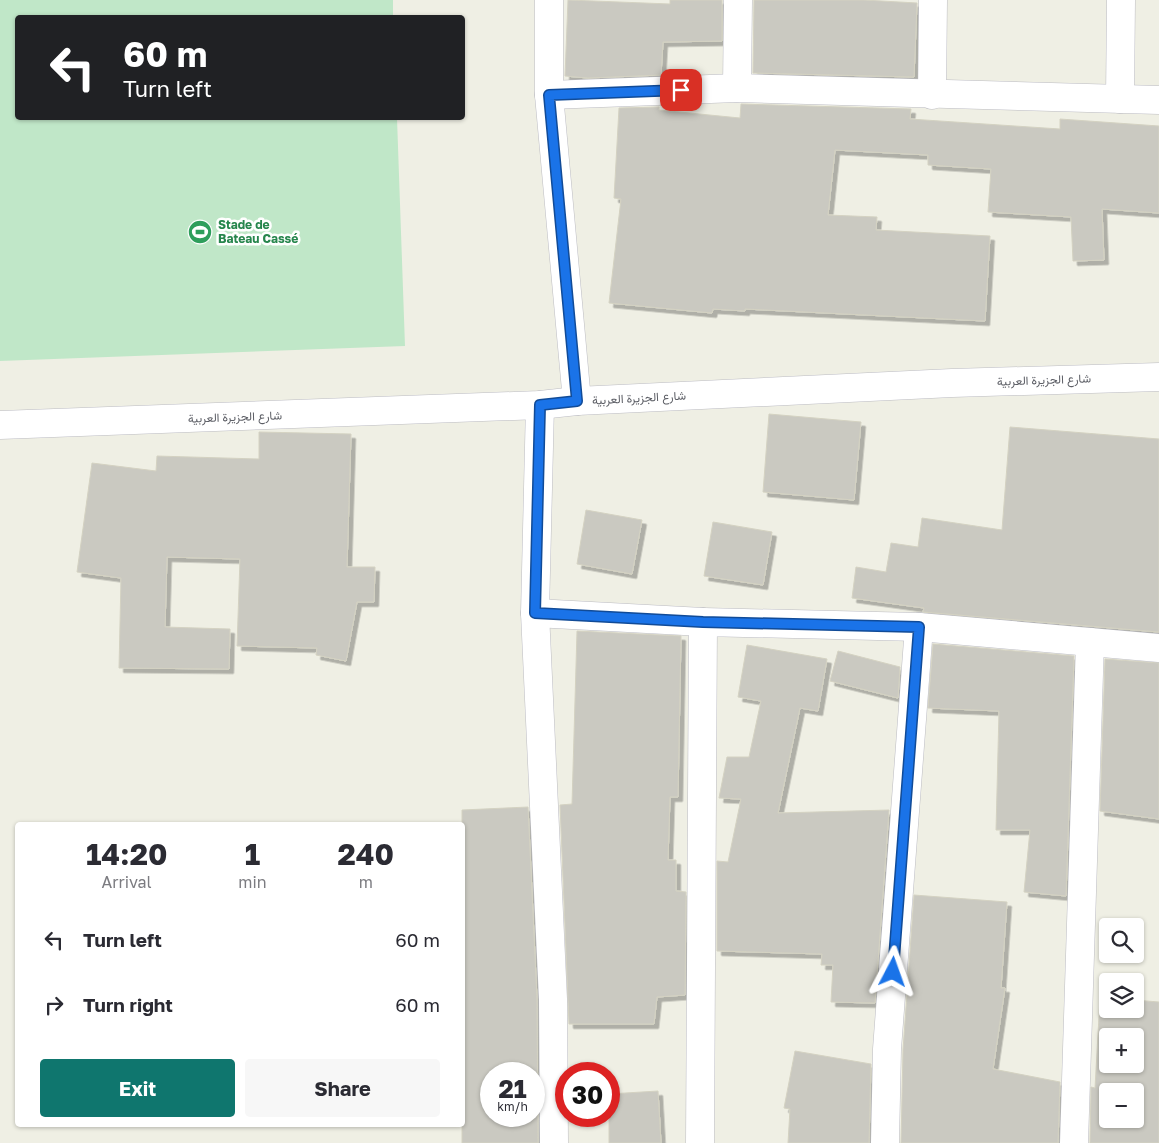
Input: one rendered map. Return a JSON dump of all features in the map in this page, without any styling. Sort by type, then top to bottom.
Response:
[{"type":"street","points":[[549,0],[549,95],[577,401]]},
{"type":"street","points":[[737,88],[738,0]]},
{"type":"street","points":[[932,95],[933,0]]},
{"type":"street","points":[[1120,99],[1121,0]]},
{"type":"street","points":[[549,95],[737,88],[1159,100]]},
{"type":"street","name":"شارع الجزيرة العربية","points":[[0,425],[540,405],[577,401],[952,383],[1159,377]]},
{"type":"street","points":[[540,405],[535,613],[553,999],[554,1143]]},
{"type":"street","points":[[535,613],[703,622],[919,627],[1159,648]]},
{"type":"street","points":[[700,1143],[703,622]]},
{"type":"street","points":[[885,1143],[887,1049],[919,627]]},
{"type":"street","points":[[1074,1143],[1090,642]]},
{"type":"green space","name":"Stade de Bateau Cassé","points":[[0,0],[393,0],[393,15],[15,15],[15,120],[397,120],[405,346],[0,361]]},
{"type":"building","points":[[568,0],[670,4],[670,0],[722,0],[722,41],[663,42],[661,75],[588,78],[565,76]]},
{"type":"building","points":[[754,0],[864,0],[917,3],[914,77],[753,73]]},
{"type":"building","points":[[741,104],[911,109],[910,119],[1060,129],[1060,119],[1159,126],[1159,213],[1102,209],[1104,260],[1073,261],[1071,217],[988,212],[991,169],[928,165],[928,155],[835,150],[828,215],[877,217],[876,230],[990,236],[985,321],[745,309],[745,311],[713,309],[712,313],[609,303],[621,199],[614,198],[619,108],[659,107],[659,110],[740,118]]},
{"type":"building","points":[[769,414],[861,422],[854,500],[763,492]]},
{"type":"building","points":[[1010,427],[1159,439],[1159,632],[923,612],[924,608],[852,598],[856,567],[886,572],[891,543],[918,547],[922,518],[1002,530]]},
{"type":"building","points":[[259,432],[351,434],[347,567],[375,567],[374,602],[357,602],[346,661],[316,655],[317,648],[237,646],[240,559],[167,557],[165,627],[230,629],[229,669],[119,668],[121,578],[77,572],[92,463],[156,471],[157,456],[259,459]]},
{"type":"building","points":[[586,510],[642,520],[632,574],[577,564]]},
{"type":"building","points":[[713,522],[772,532],[763,585],[704,576]]},
{"type":"building","points":[[577,631],[681,636],[678,797],[670,797],[668,860],[676,860],[676,891],[686,892],[685,995],[657,997],[654,1024],[569,1024],[560,805],[572,804]]},
{"type":"building","points":[[933,644],[1074,656],[1066,896],[1024,892],[1030,830],[996,830],[999,711],[928,708]]},
{"type":"building","points":[[747,645],[827,659],[818,711],[800,708],[778,813],[889,810],[875,1003],[831,1002],[833,965],[821,965],[822,954],[717,951],[717,861],[728,862],[741,799],[719,798],[727,757],[749,757],[761,701],[738,697]]},
{"type":"building","points":[[838,651],[900,667],[898,698],[830,681]]},
{"type":"building","points":[[1105,659],[1159,663],[1159,819],[1100,811]]},
{"type":"building","points":[[528,807],[537,999],[537,1062],[480,1062],[480,1127],[538,1127],[538,1143],[462,1143],[462,1127],[465,1127],[465,822],[462,822],[462,810]]},
{"type":"building","points":[[914,895],[1007,902],[1001,988],[1005,988],[993,1069],[1060,1082],[1058,1143],[901,1143],[903,1050]]},
{"type":"building","points":[[1144,1001],[1159,1002],[1159,1143],[1090,1143],[1091,1087],[1095,1088],[1099,1016],[1099,1018],[1144,1018]]},
{"type":"building","points":[[795,1051],[871,1064],[869,1143],[788,1143],[790,1109],[784,1108]]},
{"type":"building","points":[[658,1091],[661,1143],[609,1143],[609,1127],[620,1127],[620,1093]]},
{"type":"place","name":"Stade de Bateau Cassé","points":[[200,232]]},
{"type":"route","points":[[681,90],[549,95],[577,401],[540,405],[535,613],[703,622],[919,627],[893,972]]}]
